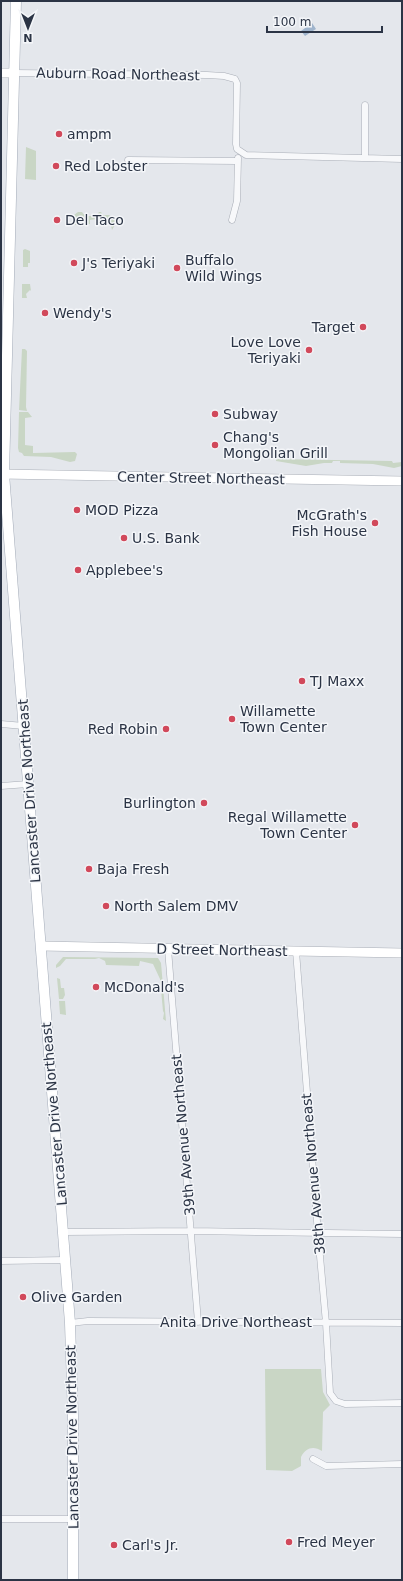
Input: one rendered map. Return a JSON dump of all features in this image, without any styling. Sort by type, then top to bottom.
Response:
[{"type":"main road","name":"Lancaster Drive Northeast","points":[[16,1],[3,474],[70,1323],[73,1409],[73,1580]]},
{"type":"main road","name":"Auburn Road Northeast","points":[[1,73],[14,73]]},
{"type":"main road","name":"Center Street Northeast","points":[[3,474],[402,481]]},
{"type":"main road","name":"D Street Northeast","points":[[41,946],[402,953]]},
{"type":"street","name":"Auburn Road Northeast","points":[[14,73],[207,75],[224,76],[235,79],[237,87],[236,144],[240,153]]},
{"type":"street","points":[[365,105],[365,158]]},
{"type":"street","points":[[232,220],[237,201],[237,161],[240,153],[252,156],[402,159]]},
{"type":"street","points":[[128,160],[237,161]]},
{"type":"street","points":[[1,724],[24,726]]},
{"type":"street","points":[[1,786],[28,784]]},
{"type":"street","name":"39th Avenue Northeast","points":[[168,949],[198,1322]]},
{"type":"street","name":"38th Avenue Northeast","points":[[296,951],[326,1323],[329,1385],[332,1397],[340,1403],[402,1403]]},
{"type":"street","points":[[64,1232],[191,1231],[402,1234]]},
{"type":"street","points":[[1,1261],[66,1260]]},
{"type":"street","name":"Anita Drive Northeast","points":[[70,1323],[88,1321],[402,1324]]},
{"type":"street","points":[[313,1459],[326,1466],[402,1464]]},
{"type":"street","points":[[1,1519],[74,1519]]},
{"type":"green space","points":[[26,147],[36,151],[36,180],[25,179]]},
{"type":"green space","points":[[78,212],[82,212],[85,216],[96,216],[99,212],[101,212],[103,215],[109,215],[116,220],[116,223],[112,230],[110,221],[100,219],[90,220],[90,224],[74,225],[74,215]]},
{"type":"green space","points":[[25,249],[30,251],[30,263],[28,263],[28,267],[23,267],[23,250]]},
{"type":"green space","points":[[22,284],[30,284],[31,291],[30,290],[26,294],[27,298],[22,298]]},
{"type":"green space","points":[[22,349],[27,351],[27,411],[19,410]]},
{"type":"green space","points":[[19,412],[28,412],[32,417],[25,418],[25,445],[33,446],[33,453],[75,452],[77,454],[75,461],[70,462],[51,457],[24,456],[19,452]]},
{"type":"green space","points":[[276,459],[392,461],[393,463],[402,462],[402,466],[394,468],[373,464],[340,463],[340,461],[333,461],[332,463],[306,466],[276,461]]},
{"type":"green space","points":[[63,957],[158,958],[161,963],[166,1021],[163,1019],[164,1013],[160,979],[153,964],[140,961],[139,966],[106,965],[105,961],[99,958],[66,959],[56,968],[56,965]]},
{"type":"green space","points":[[57,978],[60,979],[61,988],[64,988],[65,995],[63,999],[59,999]]},
{"type":"green space","points":[[59,1001],[65,1001],[66,1015],[60,1014]]},
{"type":"green space","points":[[265,1369],[321,1369],[323,1392],[330,1405],[323,1412],[322,1451],[316,1448],[310,1448],[305,1451],[301,1457],[301,1466],[292,1471],[266,1470]]},
{"type":"water","points":[[312,23],[316,29],[305,36],[301,31]]},
{"type":"place","name":"ampm","points":[[59,134]]},
{"type":"place","name":"Red Lobster","points":[[56,166]]},
{"type":"place","name":"Del Taco","points":[[57,220]]},
{"type":"place","name":"J's Teriyaki","points":[[74,263]]},
{"type":"place","name":"Buffalo Wild Wings","points":[[177,268]]},
{"type":"place","name":"Wendy's","points":[[45,313]]},
{"type":"place","name":"Target","points":[[363,327]]},
{"type":"place","name":"Love Love Teriyaki","points":[[309,350]]},
{"type":"place","name":"Subway","points":[[215,414]]},
{"type":"place","name":"Chang's Mongolian Grill","points":[[215,445]]},
{"type":"place","name":"MOD Pizza","points":[[77,510]]},
{"type":"place","name":"McGrath's Fish House","points":[[375,523]]},
{"type":"place","name":"U.S. Bank","points":[[124,538]]},
{"type":"place","name":"Applebee's","points":[[78,570]]},
{"type":"place","name":"TJ Maxx","points":[[302,681]]},
{"type":"place","name":"Willamette Town Center","points":[[232,719]]},
{"type":"place","name":"Red Robin","points":[[166,729]]},
{"type":"place","name":"Burlington","points":[[204,803]]},
{"type":"place","name":"Regal Willamette Town Center","points":[[355,825]]},
{"type":"place","name":"Baja Fresh","points":[[89,869]]},
{"type":"place","name":"North Salem DMV","points":[[106,906]]},
{"type":"place","name":"McDonald's","points":[[96,987]]},
{"type":"place","name":"Olive Garden","points":[[23,1297]]},
{"type":"place","name":"Fred Meyer","points":[[289,1542]]},
{"type":"place","name":"Carl's Jr.","points":[[114,1545]]}]
